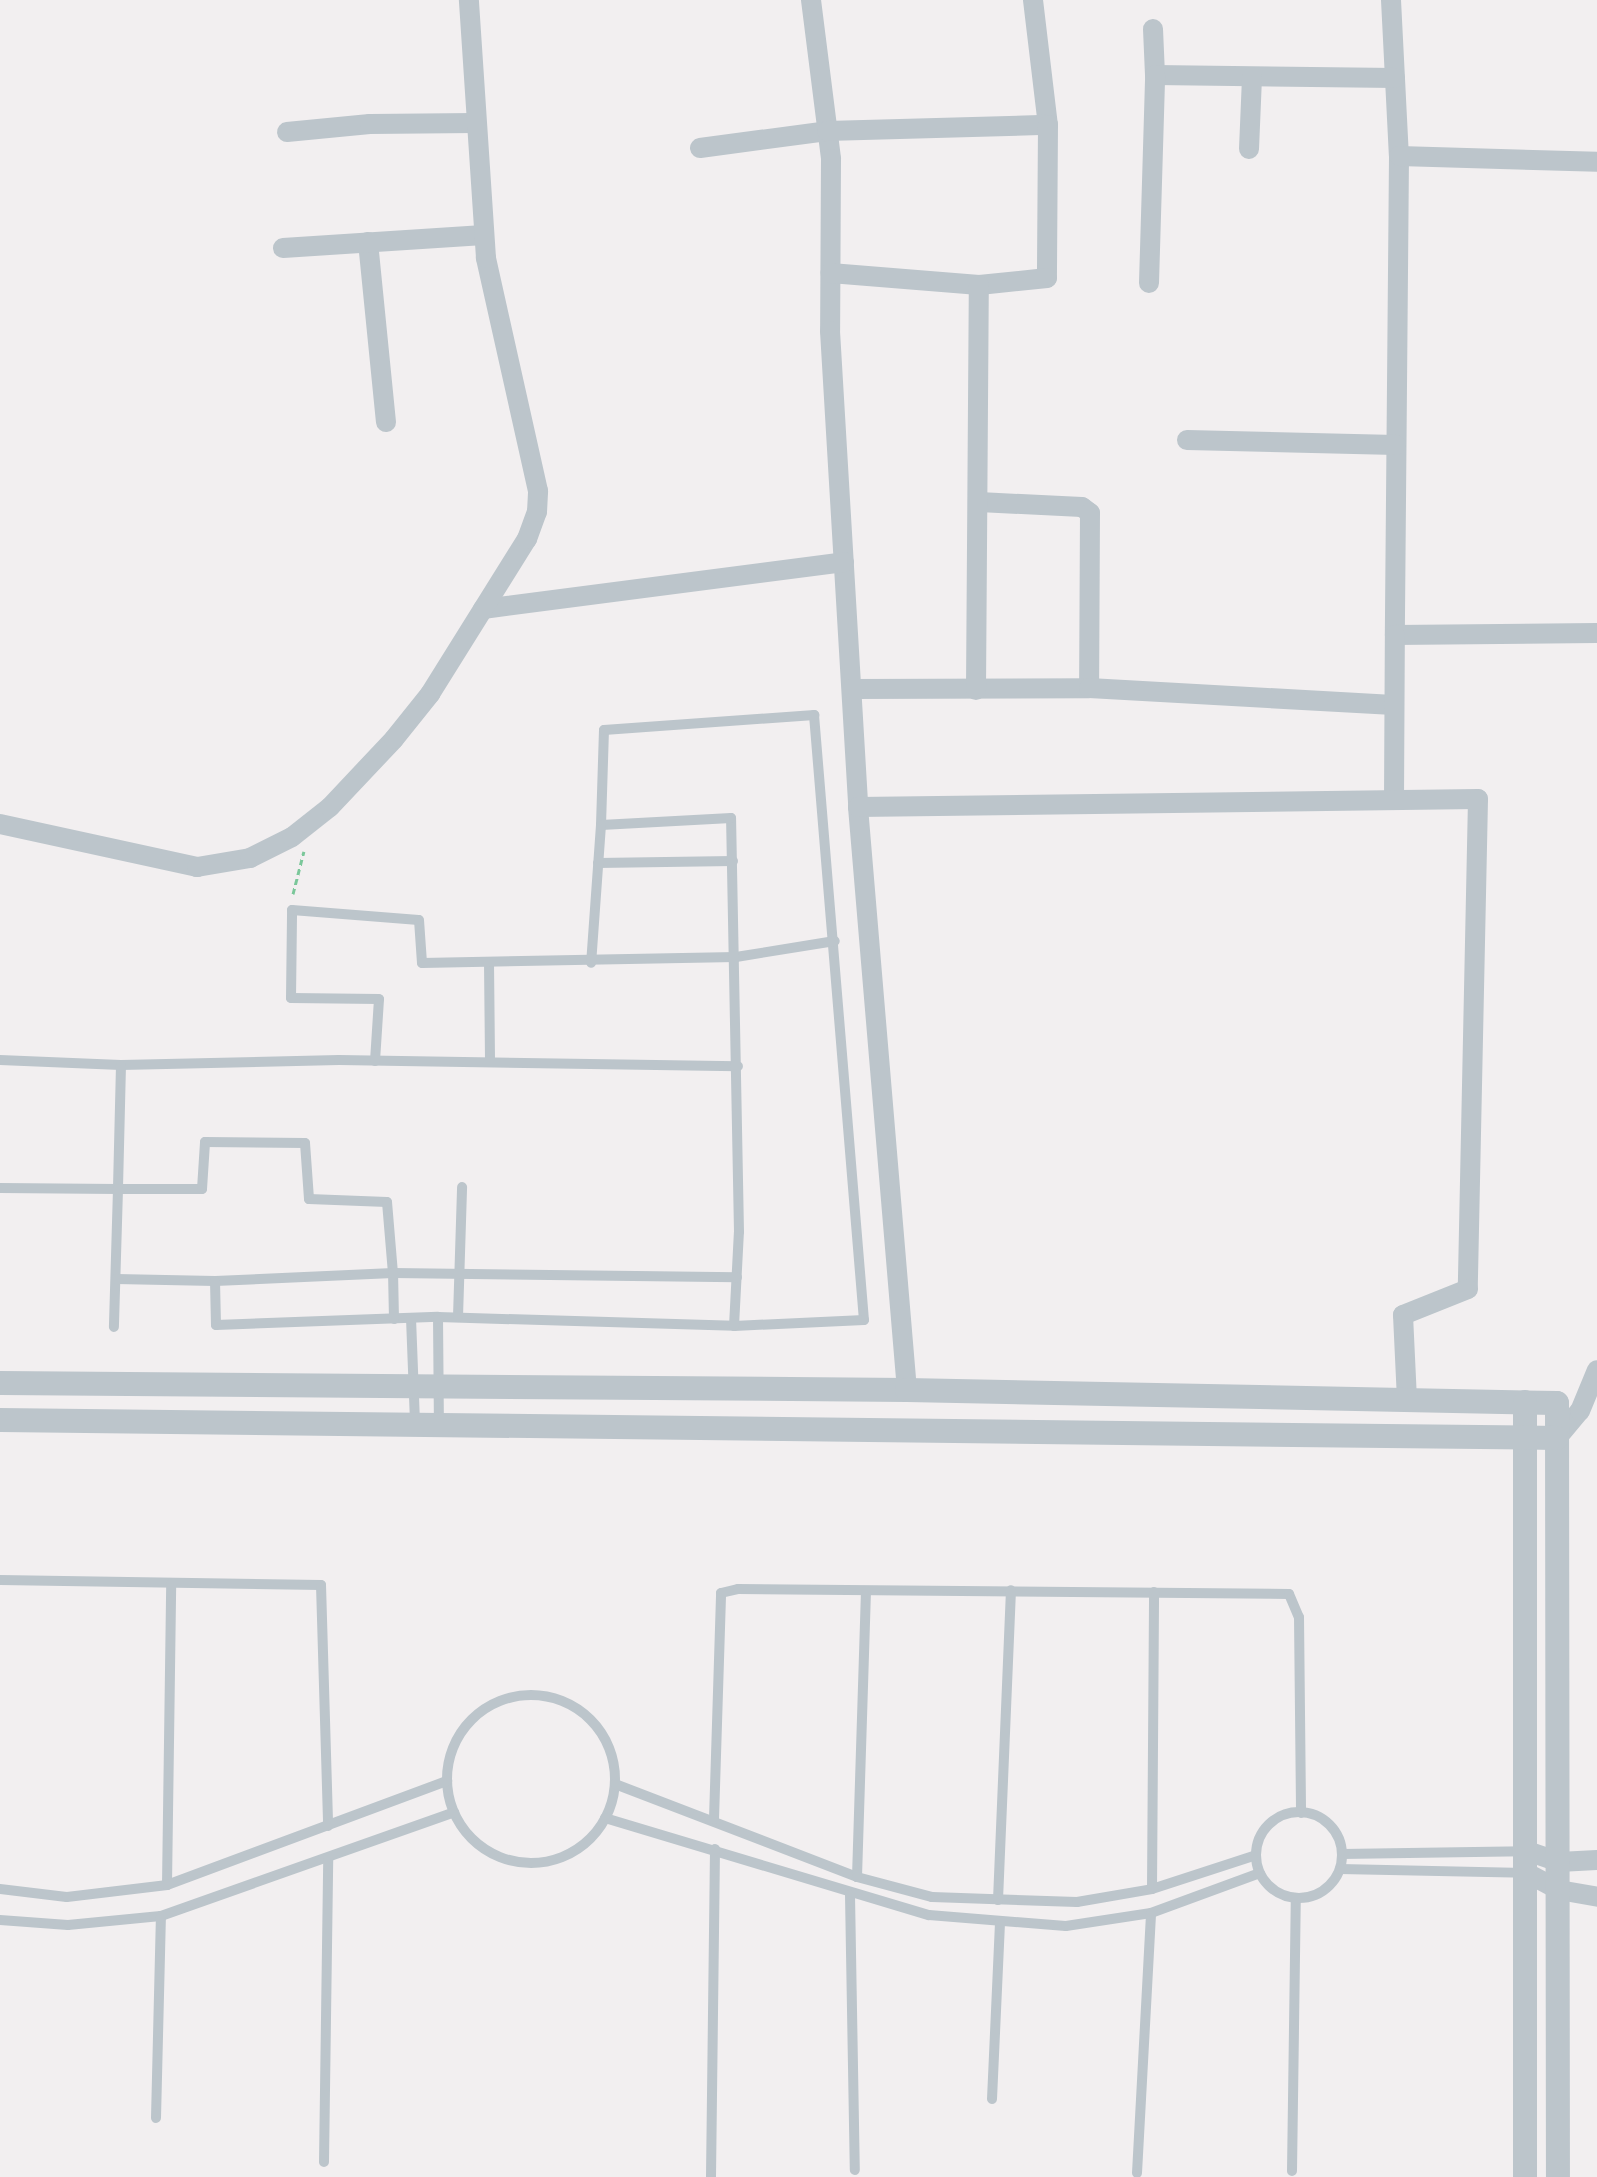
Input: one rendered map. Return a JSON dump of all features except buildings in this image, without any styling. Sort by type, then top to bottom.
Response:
[{"type":"street","points":[[0,824],[197,867],[250,858],[313,820],[394,739],[527,539],[537,512],[538,491],[484,235],[469,0]]},
{"type":"street","points":[[811,0],[827,131],[830,273],[858,807],[907,1390]]},
{"type":"street","points":[[830,273],[979,285],[1047,278],[1048,125],[1033,0]]},
{"type":"street","points":[[1391,0],[1399,156],[1394,800]]},
{"type":"street","points":[[1149,283],[1155,75],[1153,29]]},
{"type":"street","points":[[1155,75],[1395,78]]},
{"type":"street","points":[[1249,149],[1252,77]]},
{"type":"street","points":[[287,132],[370,124],[475,123]]},
{"type":"street","points":[[700,148],[827,131],[1048,125]]},
{"type":"street","points":[[1399,156],[1597,162]]},
{"type":"street","points":[[283,248],[484,235]]},
{"type":"street","points":[[368,242],[386,422]]},
{"type":"street","points":[[976,690],[979,285]]},
{"type":"street","points":[[1187,440],[1396,445]]},
{"type":"street","points":[[979,502],[1082,507],[1090,513],[1089,688]]},
{"type":"street","points":[[483,609],[844,562]]},
{"type":"street","points":[[1395,635],[1597,633]]},
{"type":"street","points":[[852,689],[1089,688],[1394,705]]},
{"type":"street","points":[[858,807],[1478,799],[1468,1289],[1403,1315],[1407,1400]]},
{"type":"street","points":[[0,1383],[907,1390],[1557,1403],[1594,1375]]},
{"type":"street","points":[[0,1420],[1529,1439],[1557,1438],[1580,1411],[1594,1375]]},
{"type":"street","points":[[1525,1402],[1529,1439],[1525,2177]]},
{"type":"street","points":[[1557,1403],[1558,2177]]},
{"type":"street","points":[[1527,1862],[1597,1860]]},
{"type":"street","points":[[1527,1862],[1559,1890],[1597,1897]]},
{"type":"lane","points":[[215,1281],[216,1325],[438,1317],[734,1326],[864,1320],[814,715],[604,730],[591,963]]},
{"type":"lane","points":[[601,825],[731,818],[738,1066],[734,1326]]},
{"type":"lane","points":[[598,863],[733,861]]},
{"type":"lane","points":[[375,1061],[379,999],[291,998],[292,910],[419,920],[422,963],[591,963],[736,957],[835,941]]},
{"type":"lane","points":[[489,963],[490,1062]]},
{"type":"lane","points":[[0,1060],[121,1065],[375,1061],[738,1066]]},
{"type":"lane","points":[[114,1327],[121,1065]]},
{"type":"lane","points":[[0,1188],[202,1189],[205,1142],[305,1143],[309,1199],[387,1202],[394,1319]]},
{"type":"lane","points":[[458,1317],[462,1187]]},
{"type":"lane","points":[[116,1279],[215,1281],[460,1272],[737,1277]]},
{"type":"lane","points":[[427,1423],[438,1386],[438,1317]]},
{"type":"lane","points":[[411,1318],[414,1385],[427,1423]]},
{"type":"lane","points":[[0,1580],[321,1585],[328,1826]]},
{"type":"lane","points":[[167,1885],[171,1584]]},
{"type":"lane","points":[[714,1819],[721,1593],[738,1589],[1289,1594],[1299,1617],[1301,1813]]},
{"type":"lane","points":[[998,1900],[1011,1590]]},
{"type":"lane","points":[[857,1877],[866,1591]]},
{"type":"lane","points":[[1152,1889],[1154,1592]]},
{"type":"lane","points":[[525,1694],[549,1696],[591,1719],[605,1738],[615,1784],[605,1818],[589,1839],[568,1854],[518,1862],[493,1855],[472,1839],[454,1812],[447,1781],[452,1749],[463,1728],[491,1705],[525,1694]]},
{"type":"lane","points":[[0,1889],[67,1897],[167,1885],[447,1781]]},
{"type":"lane","points":[[615,1784],[714,1819],[857,1877],[932,1897],[1077,1902],[1152,1889],[1256,1855]]},
{"type":"lane","points":[[0,1920],[68,1925],[161,1916],[454,1812]]},
{"type":"lane","points":[[1301,1813],[1332,1828],[1342,1854],[1340,1869],[1323,1891],[1296,1898],[1270,1888],[1260,1873],[1256,1855],[1268,1825],[1301,1813]]},
{"type":"lane","points":[[605,1818],[715,1849],[850,1895],[929,1915],[1000,1921],[1066,1926],[1151,1913],[1260,1873]]},
{"type":"lane","points":[[711,2177],[715,1849]]},
{"type":"lane","points":[[1342,1854],[1527,1862]]},
{"type":"lane","points":[[324,2162],[328,1859]]},
{"type":"lane","points":[[1340,1869],[1527,1862]]},
{"type":"lane","points":[[850,1895],[855,2170]]},
{"type":"lane","points":[[1292,2171],[1296,1898]]},
{"type":"lane","points":[[1137,2173],[1151,1913]]},
{"type":"lane","points":[[156,2118],[161,1916]]},
{"type":"lane","points":[[992,2099],[1000,1921]]},
{"type":"path","points":[[292,910],[313,820]]}]
